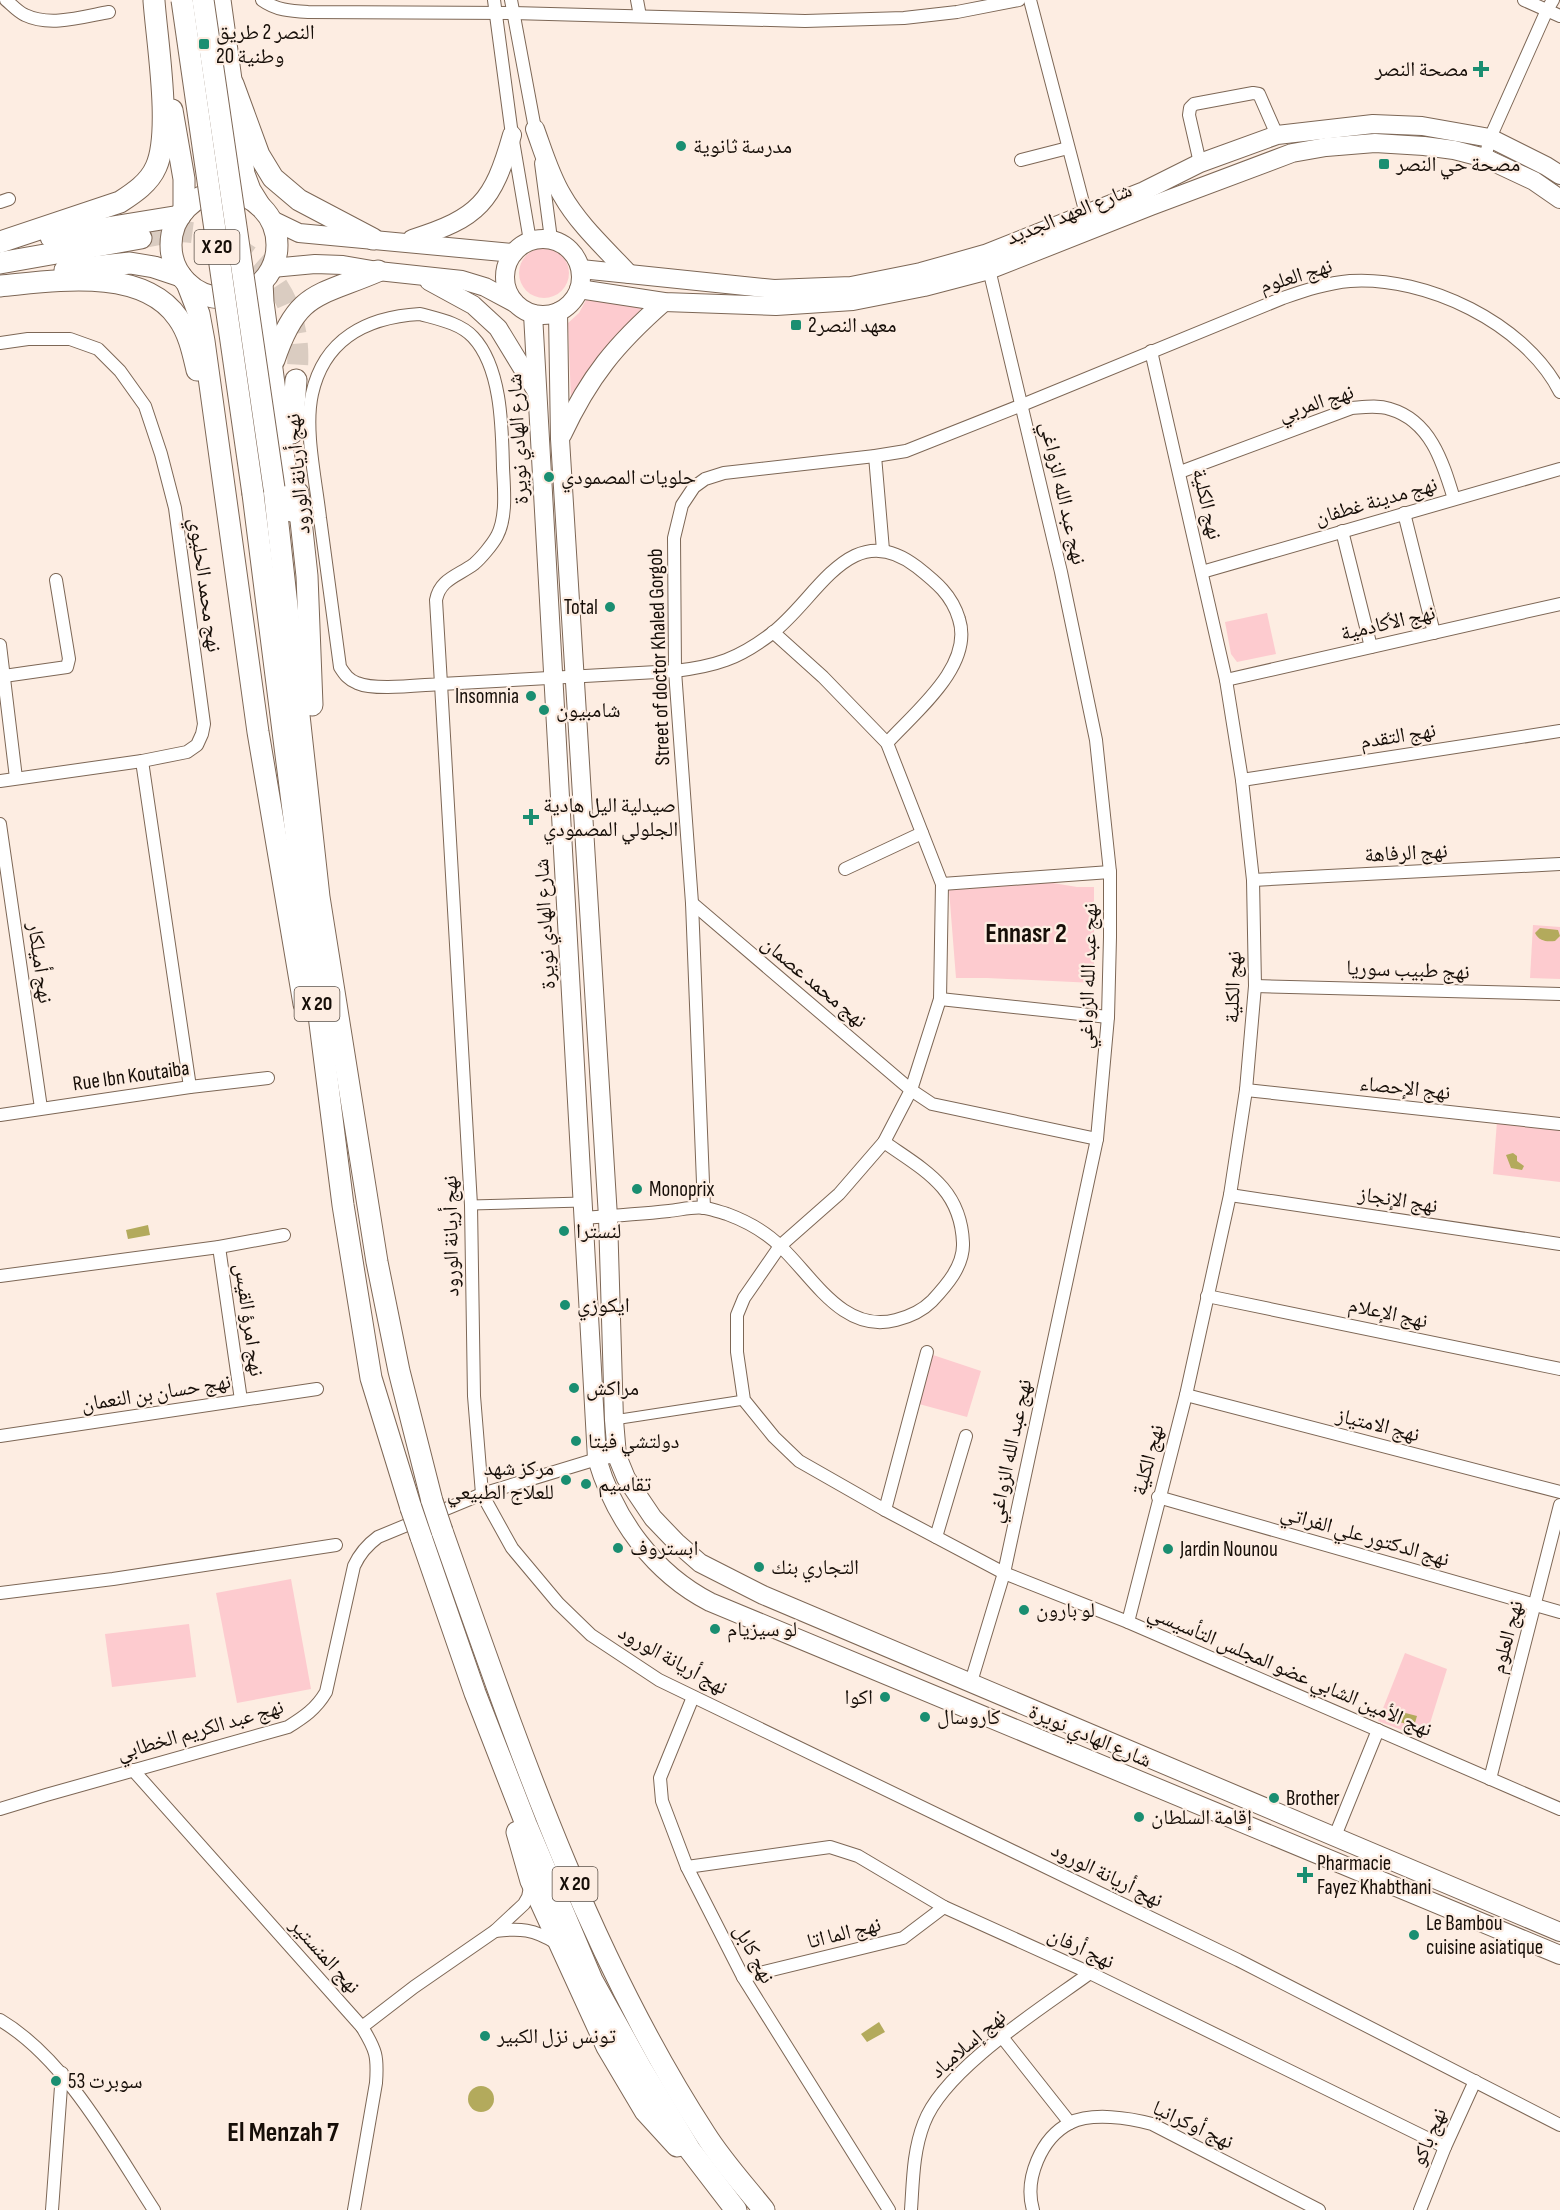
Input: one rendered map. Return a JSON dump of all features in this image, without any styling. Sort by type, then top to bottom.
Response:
[{"type":"highway","name":"X 20","points":[[182,0],[253,494],[343,1205],[371,1378],[411,1508],[475,1693],[526,1824],[592,1980],[690,2150],[735,2210]]},
{"type":"highway","name":"X 20","points":[[203,0],[274,488],[319,897],[379,1273],[399,1371],[432,1501],[442,1531],[547,1817],[613,1973],[658,2056],[706,2136],[764,2210]]},
{"type":"highway","points":[[0,286],[72,268],[130,263],[154,267],[184,279],[200,293],[216,298],[233,298],[249,292],[267,275],[277,252],[276,235],[244,174],[220,0]]},
{"type":"highway","points":[[154,1],[184,179],[182,213],[174,230],[171,246],[174,261],[199,314],[204,341],[264,766],[302,996],[343,1205]]},
{"type":"highway","points":[[0,243],[120,202],[147,181],[156,167],[163,124],[154,1]]},
{"type":"highway","points":[[233,84],[247,128],[259,155],[273,178],[299,200],[372,239]]},
{"type":"highway","points":[[0,243],[182,213],[197,200],[213,194],[230,193],[246,197],[265,213]]},
{"type":"highway","points":[[0,263],[141,238]]},
{"type":"highway","points":[[272,363],[282,335],[293,315],[311,298],[378,271]]},
{"type":"highway","points":[[267,275],[272,363],[312,705],[345,1064]]},
{"type":"highway","points":[[0,286],[70,280],[115,283],[140,288],[154,295],[169,308],[178,318],[193,352],[230,530]]},
{"type":"highway","points":[[296,380],[291,422],[307,576],[312,705]]},
{"type":"highway","points":[[475,1693],[531,1881],[607,2047],[645,2110],[735,2210]]},
{"type":"main road","name":"شارع العهد الجديد","points":[[580,269],[774,289],[850,286],[987,262],[1086,214],[1144,191],[1200,163],[1277,135],[1372,124],[1422,126],[1490,138],[1560,175]]},
{"type":"main road","points":[[535,129],[562,195],[587,228],[629,274]]},
{"type":"main road","points":[[404,242],[462,220],[479,206],[495,186],[512,135]]},
{"type":"main road","name":"شارع العهد الجديد","points":[[579,289],[664,302],[776,306],[853,301],[924,287],[987,262],[1151,206],[1292,153],[1326,147],[1376,143],[1424,146],[1485,158],[1534,181],[1560,199]]},
{"type":"main road","points":[[265,213],[299,233],[513,253]]},
{"type":"main road","points":[[267,275],[333,264],[462,280],[485,287],[533,314],[546,315],[558,312],[571,303],[579,289],[580,269],[577,259],[570,250],[562,243],[551,239],[530,241],[513,253],[507,265],[505,278],[507,292],[515,303]]},
{"type":"main road","points":[[414,274],[473,305],[498,328],[538,393]]},
{"type":"main road","points":[[560,440],[578,400],[609,356],[664,302]]},
{"type":"main road","name":"شارع الهادي نويرة","points":[[558,312],[560,440],[608,1216],[614,1419],[617,1456],[626,1478],[652,1518],[700,1563],[763,1595],[1560,1932]]},
{"type":"main road","name":"شارع الهادي نويرة","points":[[533,314],[597,1459],[604,1482],[630,1531],[671,1578],[690,1592],[710,1602],[1560,1955]]},
{"type":"street","points":[[6,0],[23,15],[41,21],[109,12]]},
{"type":"street","points":[[262,0],[284,10],[308,12],[512,6],[640,16],[805,21],[904,18],[1019,0]]},
{"type":"street","points":[[637,0],[640,16]]},
{"type":"street","points":[[1030,0],[1086,214]]},
{"type":"street","points":[[1524,0],[1550,5],[1560,16]]},
{"type":"street","points":[[1485,158],[1490,138],[1550,5]]},
{"type":"street","points":[[495,6],[512,135],[530,241]]},
{"type":"street","points":[[512,6],[535,129],[551,239]]},
{"type":"street","points":[[1200,163],[1189,115],[1190,108],[1194,104],[1253,93],[1259,94],[1277,135]]},
{"type":"street","points":[[1021,160],[1068,147]]},
{"type":"street","name":"نهج عبد الله الزواغي","points":[[971,1682],[1004,1573],[1097,1139],[1108,1017],[1110,873],[1096,740],[1061,572],[987,262]]},
{"type":"street","name":"نهج العلوم","points":[[1022,405],[1283,298],[1326,284],[1353,281],[1392,282],[1426,289],[1465,306],[1508,333],[1531,351],[1552,377],[1560,392]]},
{"type":"street","name":"نهج أريانة الورود","points":[[773,632],[738,657],[706,668],[675,671],[574,677],[441,684],[388,687],[358,684],[346,677],[340,667],[310,437],[312,395],[320,370],[331,352],[347,336],[372,322],[397,315],[420,314],[441,319],[461,327],[481,346],[493,376],[502,418],[504,492],[502,520],[497,536],[474,564],[446,581],[438,590],[436,600],[441,684],[471,1205],[474,1396],[482,1494],[512,1548],[558,1603],[591,1635],[659,1680],[1238,1960],[1560,2125]]},
{"type":"street","name":"نهج محمد الحليوي","points":[[0,343],[28,339],[70,339],[98,349],[120,371],[145,406],[161,454],[175,508],[204,724],[197,745],[187,752],[142,761],[0,781]]},
{"type":"street","name":"نهج الكلية","points":[[1128,1622],[1158,1497],[1186,1395],[1230,1195],[1246,1090],[1255,986],[1253,880],[1242,780],[1226,680],[1151,351]]},
{"type":"street","name":"Street of doctor Khaled Gorgob","points":[[704,1208],[692,903],[675,671],[674,538],[682,505],[694,487],[705,479],[724,472],[906,451],[1022,405]]},
{"type":"street","name":"نهج المربي","points":[[1180,472],[1352,408],[1373,407],[1390,409],[1412,421],[1430,437],[1442,459],[1454,499]]},
{"type":"street","points":[[875,456],[883,550]]},
{"type":"street","name":"نهج مدينة غطفان","points":[[1202,572],[1560,469]]},
{"type":"street","points":[[1404,513],[1434,633]]},
{"type":"street","points":[[1342,531],[1371,647]]},
{"type":"street","points":[[614,1419],[744,1400],[737,1352],[737,1315],[744,1298],[780,1246],[839,1194],[884,1142],[911,1090],[940,999],[942,884],[887,743],[823,677],[773,632],[843,560],[864,551],[883,550],[906,558],[950,595],[960,620],[961,640],[956,661],[944,682],[887,743]]},
{"type":"street","points":[[4,676],[67,667],[69,659],[56,580]]},
{"type":"street","name":"نهج الأكادمية","points":[[1226,680],[1560,604]]},
{"type":"street","points":[[0,645],[16,778]]},
{"type":"street","name":"نهج التقدم","points":[[1242,780],[1560,731]]},
{"type":"street","points":[[142,761],[190,1087]]},
{"type":"street","name":"نهج أميلكار","points":[[0,824],[41,1108]]},
{"type":"street","points":[[845,869],[922,833]]},
{"type":"street","name":"نهج الرفاهة","points":[[1253,880],[1560,864]]},
{"type":"street","points":[[942,884],[1110,873]]},
{"type":"street","name":"نهج محمد عصمان","points":[[692,903],[911,1090],[932,1104],[1097,1139]]},
{"type":"street","name":"نهج طبيب سوريا","points":[[1255,986],[1560,994]]},
{"type":"street","points":[[940,999],[1108,1017]]},
{"type":"street","name":"Rue Ibn Koutaiba","points":[[0,1115],[268,1078]]},
{"type":"street","name":"نهج الإحصاء","points":[[1246,1090],[1560,1124]]},
{"type":"street","points":[[471,1205],[583,1210],[608,1216],[704,1208],[727,1214],[758,1229],[780,1246],[837,1307],[860,1320],[885,1323],[906,1317],[928,1305],[945,1288],[956,1269],[963,1246],[961,1222],[952,1199],[937,1179],[884,1142]]},
{"type":"street","name":"نهج الإنجاز","points":[[1230,1195],[1560,1244]]},
{"type":"street","points":[[0,1276],[219,1247],[284,1235]]},
{"type":"street","name":"نهج امرؤ القيس","points":[[219,1247],[241,1400]]},
{"type":"street","name":"نهج الإعلام","points":[[1207,1296],[1560,1369]]},
{"type":"street","points":[[885,1510],[927,1352]]},
{"type":"street","name":"نهج حسان بن النعمان","points":[[0,1436],[317,1389]]},
{"type":"street","name":"نهج الامتياز","points":[[1186,1395],[1560,1492]]},
{"type":"street","name":"نهج الأمين الشابي عضو المجلس التأسيسي","points":[[744,1400],[774,1437],[799,1461],[1004,1573],[1128,1622],[1560,1809]]},
{"type":"street","points":[[936,1537],[966,1436]]},
{"type":"street","points":[[597,1459],[617,1456]]},
{"type":"street","name":"نهج عبد الكريم الخطابي","points":[[0,1809],[288,1727],[310,1713],[326,1692],[354,1566],[359,1554],[368,1544],[378,1537],[482,1494],[597,1459]]},
{"type":"street","name":"نهج الدكتور علي الفراتي","points":[[1158,1497],[1560,1612]]},
{"type":"street","name":"نهج العلوم","points":[[1490,1779],[1560,1505]]},
{"type":"street","points":[[0,1586],[0,1593],[113,1580],[336,1545]]},
{"type":"street","name":"نهج كابل","points":[[693,1697],[660,1778],[662,1801],[687,1867],[743,1977],[889,2210]]},
{"type":"street","points":[[1335,1836],[1378,1730]]},
{"type":"street","name":"نهج المنستير","points":[[133,1770],[362,2026],[375,2048],[376,2083],[354,2210]]},
{"type":"street","name":"نهج أرفان","points":[[687,1867],[830,1847],[858,1856],[944,1907],[1090,1973],[1445,2147]]},
{"type":"street","points":[[362,2026],[495,1931],[524,1904],[531,1881]]},
{"type":"street","name":"نهج الما اتا","points":[[743,1977],[903,1938],[944,1907]]},
{"type":"street","points":[[495,1931],[518,1928],[547,1937],[560,1945]]},
{"type":"street","name":"نهج إسلامباد","points":[[910,2210],[916,2148],[933,2104],[946,2087],[1002,2037],[1090,1973]]},
{"type":"street","points":[[0,2020],[34,2044],[62,2073],[154,2210]]},
{"type":"street","points":[[1002,2037],[1070,2123],[1050,2140],[1036,2163],[1029,2198],[1033,2210]]},
{"type":"street","points":[[52,2210],[62,2073]]},
{"type":"street","name":"نهج باكو","points":[[1420,2210],[1475,2081]]},
{"type":"street","name":"نهج أوكرانيا","points":[[1070,2123],[1105,2117],[1129,2118],[1152,2124],[1319,2210]]},
{"type":"shaded area","points":[[539,248],[549,248],[562,255],[569,268],[569,278],[562,291],[549,298],[539,298],[530,294],[523,287],[519,278],[519,268],[523,259],[530,252]]},
{"type":"shaded area","points":[[586,300],[643,306],[571,400],[568,323],[579,313]]},
{"type":"shaded area","points":[[1267,613],[1276,654],[1237,662],[1231,654],[1225,622]]},
{"type":"shaded area","points":[[1047,882],[1094,887],[1094,983],[956,978],[949,890]]},
{"type":"shaded area","points":[[1533,925],[1560,927],[1560,979],[1530,978]]},
{"type":"shaded area","points":[[1540,928],[1558,930],[1560,936],[1555,941],[1543,940],[1535,933]]},
{"type":"shaded area","points":[[1497,1121],[1560,1129],[1560,1182],[1493,1174]]},
{"type":"shaded area","points":[[1513,1153],[1517,1156],[1517,1161],[1524,1166],[1522,1170],[1511,1168],[1506,1155]]},
{"type":"shaded area","points":[[148,1225],[150,1235],[128,1239],[126,1230]]},
{"type":"shaded area","points":[[933,1355],[981,1371],[967,1417],[919,1404]]},
{"type":"shaded area","points":[[291,1579],[311,1689],[237,1703],[216,1593]]},
{"type":"shaded area","points":[[189,1624],[196,1677],[112,1687],[105,1634]]},
{"type":"shaded area","points":[[1405,1653],[1447,1669],[1425,1739],[1378,1721]]},
{"type":"shaded area","points":[[1394,1710],[1417,1716],[1414,1726],[1392,1720]]},
{"type":"shaded area","points":[[879,2022],[885,2032],[867,2042],[861,2034]]},
{"type":"shaded area","points":[[481,2086],[490,2090],[494,2099],[490,2108],[481,2112],[472,2108],[468,2099],[472,2090]]},
{"type":"tunnel","points":[[141,238],[173,232],[203,234],[246,253],[262,267],[275,282],[292,318],[297,338],[296,380]]},
{"type":"place","name":"النصر 2 طريق وطنية 20","points":[[204,44]]},
{"type":"place","name":"مصحة النصر","points":[[1481,69]]},
{"type":"place","name":"مدرسة ثانوية","points":[[681,146]]},
{"type":"place","name":"مصحة حي النصر","points":[[1384,164]]},
{"type":"place","name":"معهد النصر2","points":[[796,325]]},
{"type":"place","name":"حلويات المصمودي","points":[[549,477]]},
{"type":"place","name":"Total","points":[[610,607]]},
{"type":"place","name":"Insomnia","points":[[531,696]]},
{"type":"place","name":"شامبيون","points":[[544,710]]},
{"type":"place","name":"صيدلية اليل هادية الجلولي المصمودي","points":[[531,817]]},
{"type":"place","name":"Monoprix","points":[[637,1189]]},
{"type":"place","name":"لنسترا","points":[[564,1231]]},
{"type":"place","name":"ايكوزي","points":[[565,1305]]},
{"type":"place","name":"مراكش","points":[[574,1388]]},
{"type":"place","name":"دولتشي فيتا","points":[[576,1441]]},
{"type":"place","name":"مركز شهد للعلاج الطبيعي","points":[[566,1480]]},
{"type":"place","name":"تقاسيم","points":[[586,1484]]},
{"type":"place","name":"ابستروف","points":[[618,1548]]},
{"type":"place","name":"Jardin Nounou","points":[[1168,1549]]},
{"type":"place","name":"التجاري بنك","points":[[759,1567]]},
{"type":"place","name":"لو بارون","points":[[1024,1610]]},
{"type":"place","name":"لو سيزيام","points":[[715,1629]]},
{"type":"place","name":"اكوا","points":[[885,1697]]},
{"type":"place","name":"كاروسال","points":[[925,1717]]},
{"type":"place","name":"Brother","points":[[1274,1798]]},
{"type":"place","name":"إقامة السلطان","points":[[1139,1817]]},
{"type":"place","name":"Pharmacie Fayez Khabthani","points":[[1305,1875]]},
{"type":"place","name":"Le Bambou cuisine asiatique","points":[[1414,1935]]},
{"type":"place","name":"تونس نزل الكبير","points":[[485,2036]]},
{"type":"place","name":"سوبرت 53","points":[[56,2081]]},
{"type":"district","name":"Ennasr 2","points":[[1026,934]]},
{"type":"district","name":"El Menzah 7","points":[[283,2133]]}]
